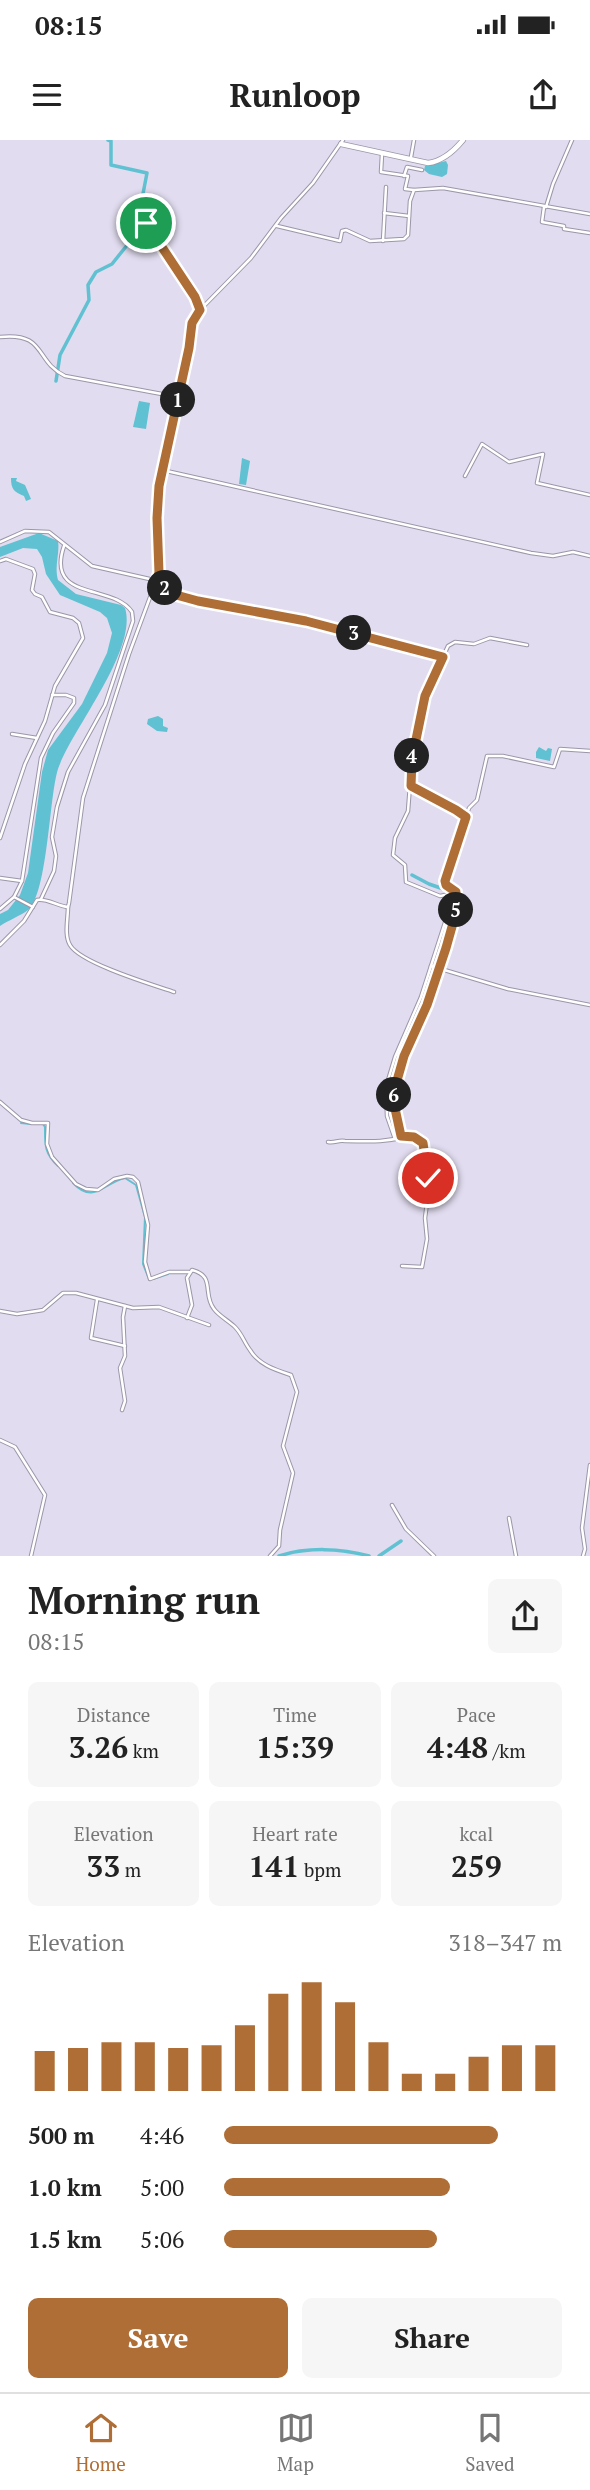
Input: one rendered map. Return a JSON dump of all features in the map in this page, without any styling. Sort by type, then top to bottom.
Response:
[{"type":"street","points":[[411,160],[414,140]]},
{"type":"street","points":[[174,992],[88,959],[71,948],[67,937],[68,907],[83,798],[129,654],[159,573],[157,518],[162,470],[192,323],[200,310],[251,258],[321,174],[342,142],[382,154],[435,162],[448,155],[463,140]]},
{"type":"street","points":[[572,140],[553,184],[542,222],[590,233]]},
{"type":"street","points":[[382,154],[381,172],[408,176],[405,189],[443,188],[590,214]]},
{"type":"street","points":[[404,176],[407,167],[422,170]]},
{"type":"street","points":[[383,241],[386,187]]},
{"type":"street","points":[[277,226],[340,242],[342,231],[346,230],[370,241],[404,239],[408,235],[414,190]]},
{"type":"street","points":[[384,214],[409,216]]},
{"type":"street","points":[[142,216],[195,297],[200,310]]},
{"type":"street","points":[[0,337],[16,335],[29,339],[36,344],[51,370],[65,376],[178,397]]},
{"type":"street","points":[[466,476],[482,444],[509,462],[543,454],[537,483],[590,495]]},
{"type":"street","points":[[162,470],[531,553],[553,556],[573,552],[590,556]]},
{"type":"street","points":[[0,542],[25,531],[49,532],[92,566],[156,582],[169,593],[306,621],[443,657]]},
{"type":"street","points":[[0,945],[24,921],[37,900],[40,900],[54,872],[56,856],[52,837],[57,807],[68,772],[105,705],[132,621],[132,612],[121,601],[79,589],[71,584],[61,566],[64,546]]},
{"type":"street","points":[[0,561],[6,559],[33,569],[35,574],[32,590],[46,602],[47,610],[73,618],[81,625],[82,642],[59,677],[0,838]]},
{"type":"street","points":[[395,1139],[387,1116],[386,1087],[393,1063],[410,1026],[451,904],[449,894],[432,894],[406,882],[405,865],[393,855],[396,838],[408,811],[412,759],[425,696],[449,646],[455,642],[474,643],[490,638],[527,645]]},
{"type":"street","points":[[0,909],[14,897],[22,881],[41,758],[53,733],[74,703],[74,698],[70,696],[52,695]]},
{"type":"street","points":[[12,734],[37,738]]},
{"type":"street","points":[[403,1137],[394,1104],[396,1084],[404,1056],[440,969],[454,921],[458,897],[445,881],[471,804],[477,800],[487,756],[503,756],[554,767],[559,750],[590,751]]},
{"type":"street","points":[[411,786],[466,817]]},
{"type":"street","points":[[0,878],[22,881]]},
{"type":"street","points":[[14,897],[34,907]]},
{"type":"street","points":[[40,900],[68,907]]},
{"type":"street","points":[[431,966],[508,989],[590,1005]]},
{"type":"street","points":[[0,1102],[21,1120],[48,1123],[47,1144],[51,1154],[81,1186],[98,1190],[114,1179],[133,1177],[140,1186],[146,1211],[148,1225],[145,1262],[150,1279],[169,1272],[191,1270],[204,1275],[213,1308],[243,1336],[258,1360],[272,1369],[291,1375],[297,1392],[283,1446],[293,1473],[279,1546],[270,1556]]},
{"type":"street","points":[[328,1142],[380,1143],[414,1137],[423,1143],[429,1188],[425,1218],[427,1239],[422,1267],[402,1266]]},
{"type":"street","points":[[187,1318],[192,1305],[187,1278],[189,1272]]},
{"type":"street","points":[[0,1311],[17,1314],[43,1310],[63,1293],[75,1293],[133,1308],[159,1307],[209,1325]]},
{"type":"street","points":[[97,1299],[91,1338],[124,1346]]},
{"type":"street","points":[[122,1410],[125,1401],[120,1368],[125,1356],[125,1306]]},
{"type":"street","points":[[0,1440],[15,1447],[45,1495],[31,1556]]},
{"type":"street","points":[[583,1556],[585,1549],[582,1528],[590,1465]]},
{"type":"street","points":[[392,1505],[406,1529],[434,1556]]},
{"type":"street","points":[[509,1518],[516,1556]]},
{"type":"water","points":[[446,161],[447,174],[442,177],[424,170],[425,166]]},
{"type":"water","points":[[139,401],[150,403],[146,429],[133,427]]},
{"type":"water","points":[[242,458],[250,461],[246,485],[239,484]]},
{"type":"water","points":[[11,478],[17,478],[16,481],[25,485],[31,499],[26,501],[24,496],[14,490]]},
{"type":"water","points":[[39,533],[58,541],[58,580],[76,594],[121,605],[125,608],[126,625],[113,667],[58,769],[44,865],[35,900],[28,910],[0,926],[0,914],[8,910],[20,895],[28,873],[42,772],[48,750],[82,704],[107,653],[112,633],[107,618],[100,612],[60,595],[46,574],[37,549],[23,548],[0,557],[0,547]]},
{"type":"water","points":[[158,716],[163,719],[163,726],[168,728],[167,732],[157,731],[147,724],[148,719]]},
{"type":"water","points":[[539,747],[546,751],[548,748],[552,749],[550,761],[536,758]]},
{"type":"waterway","points":[[56,381],[60,355],[89,300],[88,285],[96,272],[112,264],[128,244],[130,225],[141,204],[147,173],[111,165],[111,141],[108,140]]},
{"type":"waterway","points":[[396,1131],[392,1112],[394,1080],[403,1051],[424,1004],[453,917],[452,892],[412,875]]},
{"type":"waterway","points":[[21,1123],[31,1124]]},
{"type":"waterway","points":[[43,1124],[48,1152],[58,1166]]},
{"type":"waterway","points":[[73,1183],[87,1192],[99,1191],[125,1178],[136,1185],[145,1217],[143,1264],[149,1279]]},
{"type":"waterway","points":[[153,1279],[168,1274]]},
{"type":"waterway","points":[[379,1556],[401,1541]]},
{"type":"waterway","points":[[279,1556],[324,1550],[369,1556]]},
{"type":"route","points":[[146,223],[195,297],[200,310],[192,323],[189,348],[162,467],[157,518],[159,573],[156,582],[169,593],[198,601],[306,621],[443,657],[425,696],[412,759],[411,786],[466,817],[445,881],[445,884],[456,892],[457,906],[452,931],[435,982],[404,1056],[394,1094],[401,1136],[414,1137],[423,1143],[428,1178]]}]
